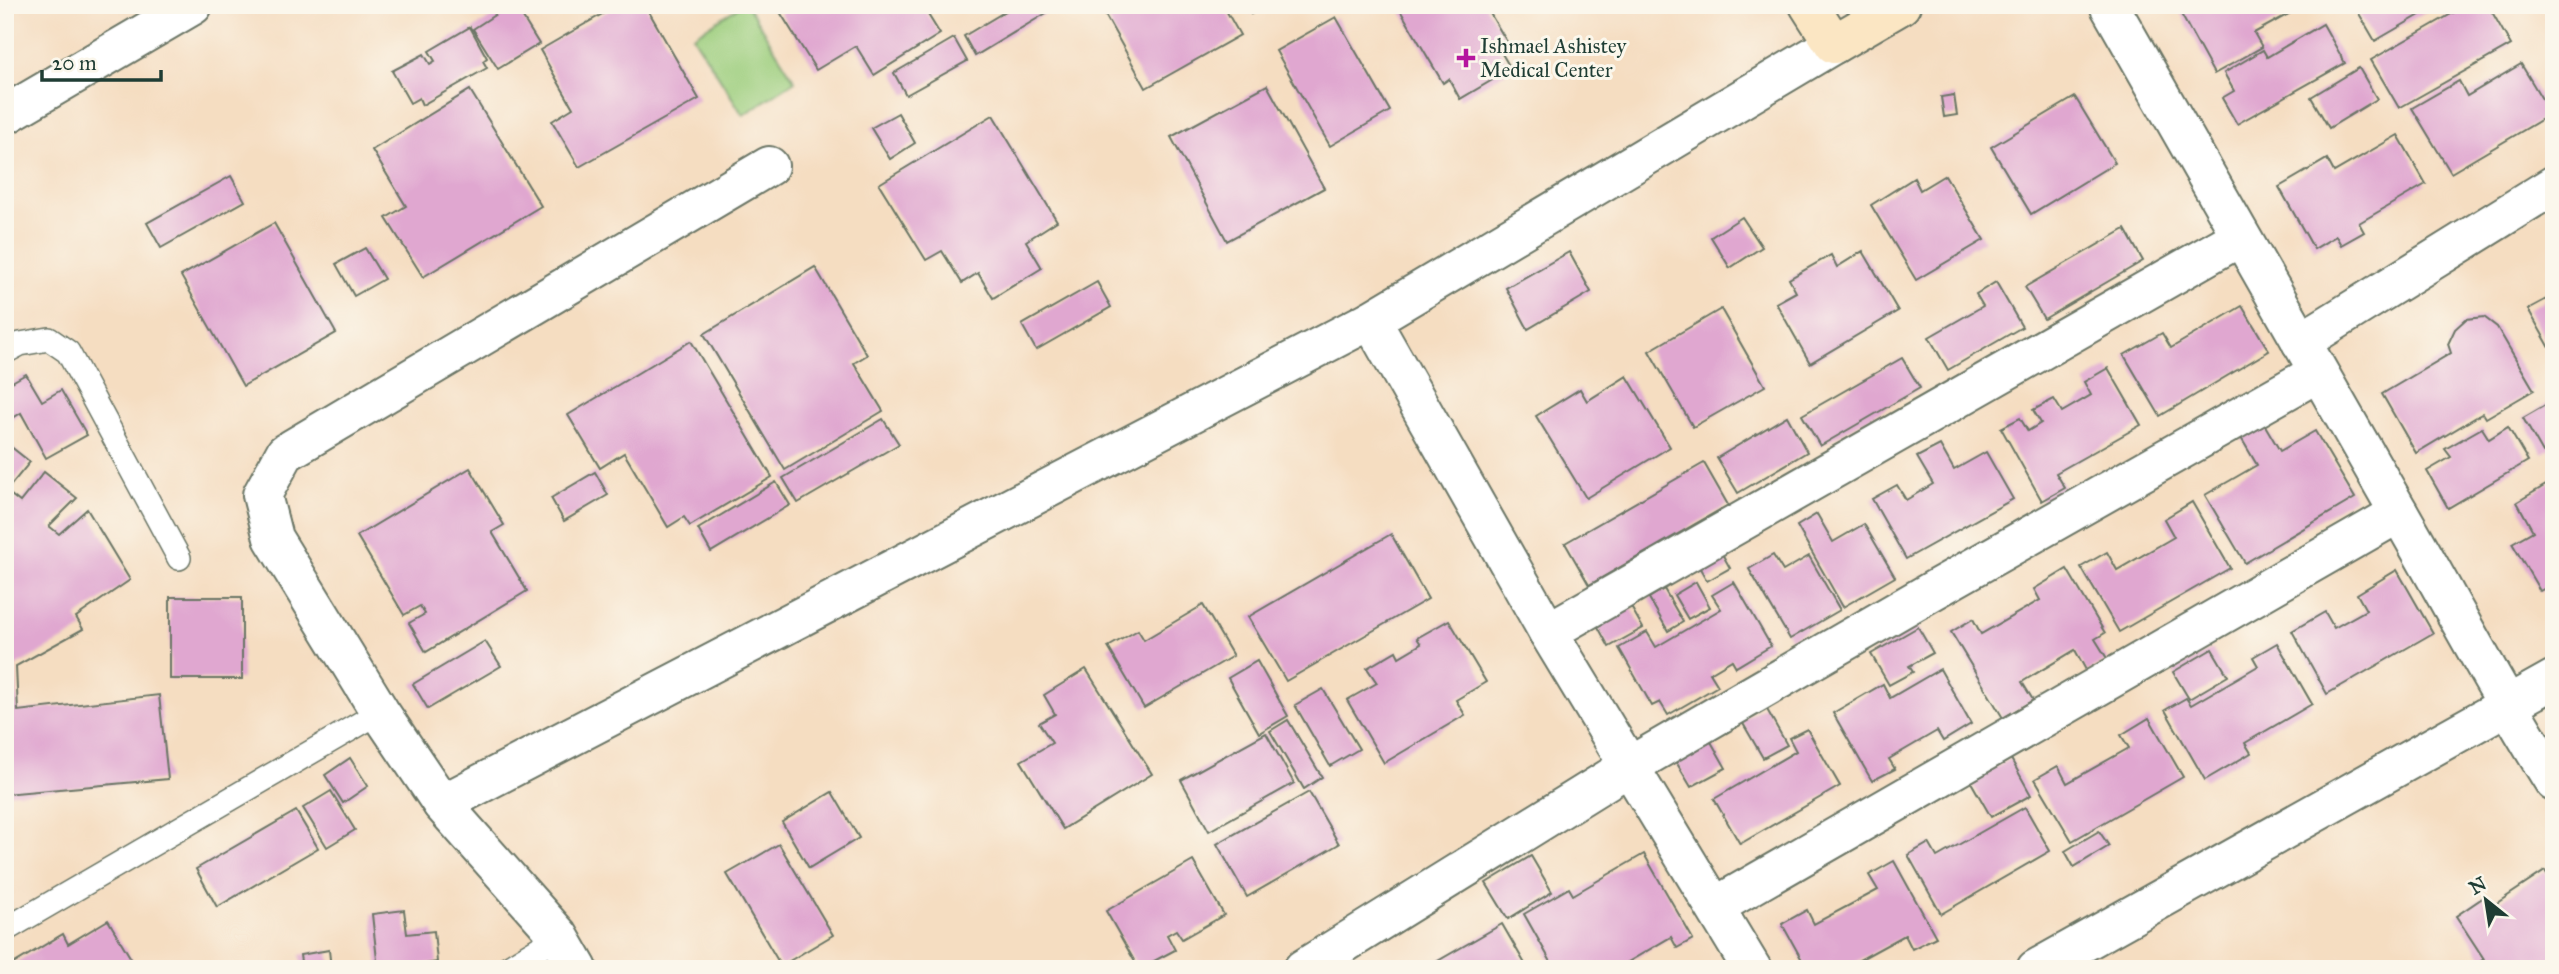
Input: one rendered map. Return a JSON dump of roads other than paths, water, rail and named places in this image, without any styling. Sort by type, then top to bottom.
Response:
[{"type":"street","points":[[6,114],[193,5]]},
{"type":"street","points":[[1809,5],[1834,44]]},
{"type":"street","points":[[442,804],[1371,320],[1901,5]]},
{"type":"street","points":[[2109,5],[2506,706],[2554,782]]},
{"type":"street","points":[[578,969],[559,936],[442,804],[380,712],[274,538],[262,495],[285,453],[769,166]]},
{"type":"street","points":[[1303,969],[1628,767],[1932,591],[2309,358],[2554,185]]},
{"type":"street","points":[[1548,632],[2240,237]]},
{"type":"street","points":[[1371,320],[1548,632],[1752,969]]},
{"type":"street","points":[[1716,906],[2399,513]]},
{"type":"street","points":[[2036,969],[2554,678]]},
{"type":"lane","points":[[5,352],[20,344],[49,339],[68,352],[179,558]]},
{"type":"lane","points":[[5,930],[380,712]]},
{"type":"lane","points":[[505,969],[559,936]]},
{"type":"place","name":"Ishmael Ashistey Medical Center","points":[[1466,58]]}]
